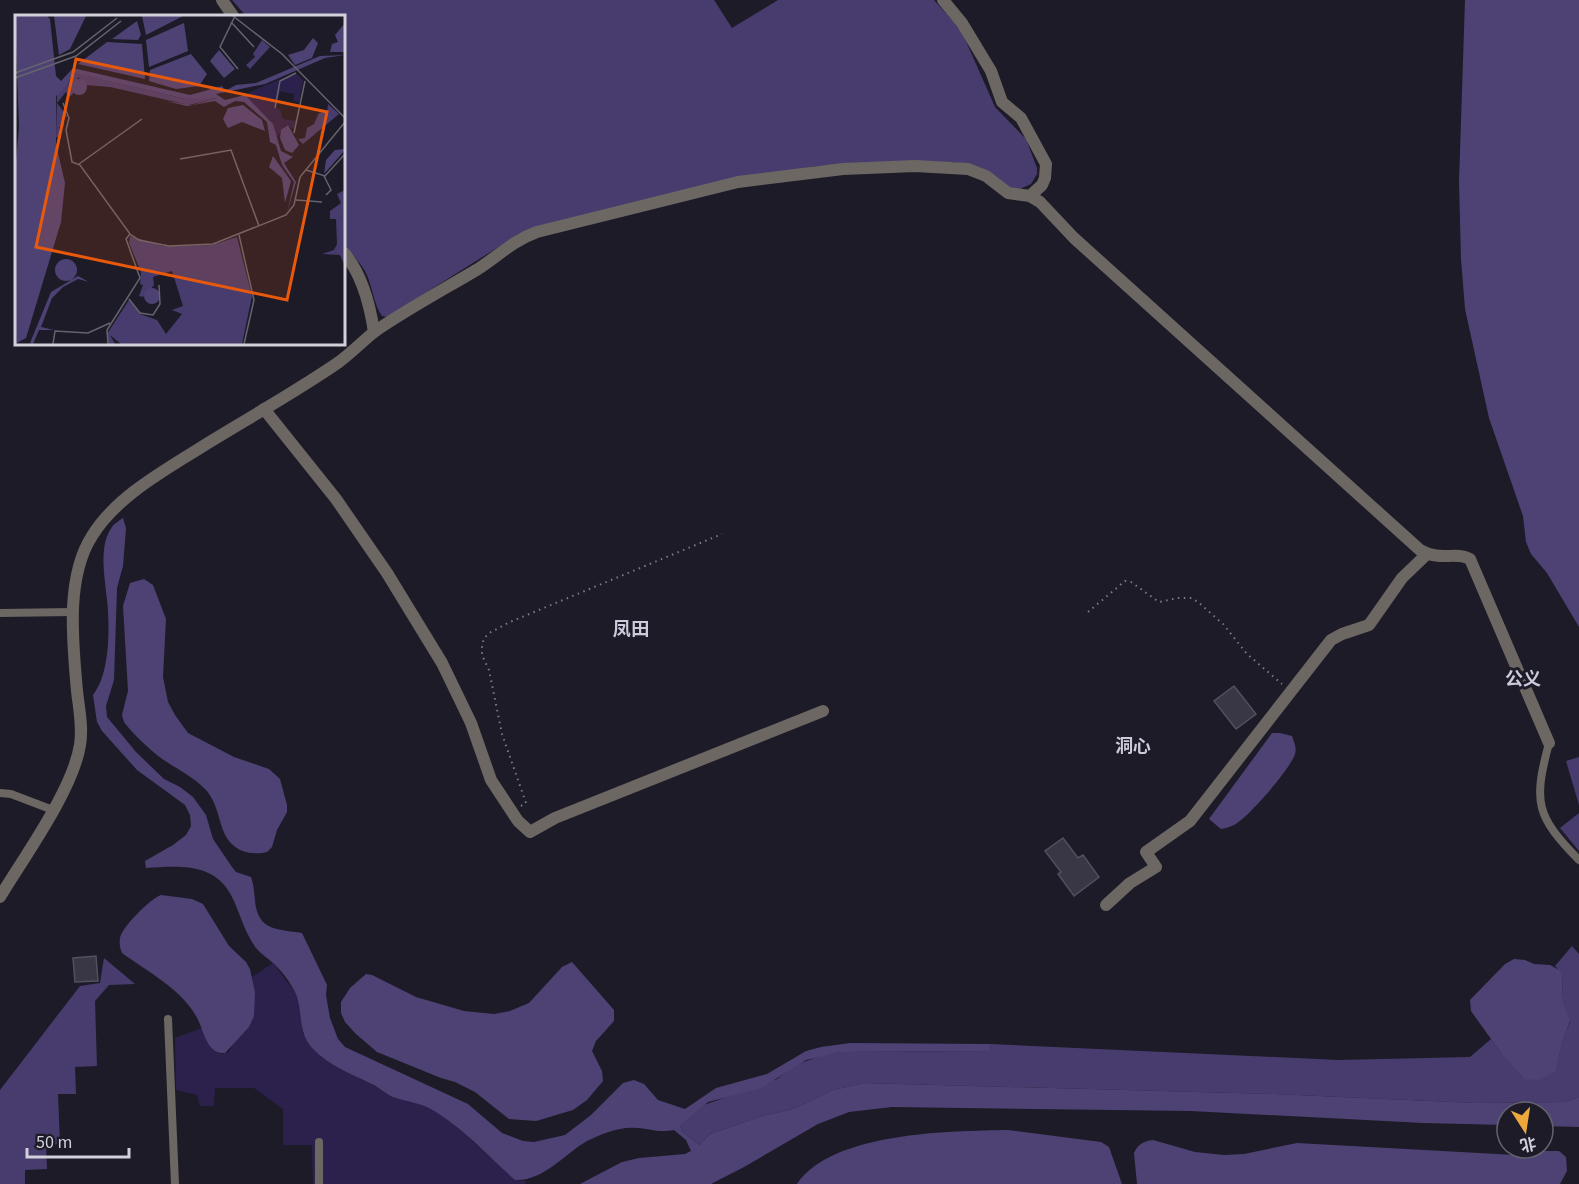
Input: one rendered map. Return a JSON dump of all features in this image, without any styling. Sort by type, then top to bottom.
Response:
[{"type":"street","points":[[222,0],[232,15]]},
{"type":"street","points":[[943,0],[962,23],[991,71],[1002,102],[1021,118],[1046,164],[1042,185],[1030,196]]},
{"type":"street","points":[[0,897],[53,810],[72,771],[80,747],[81,727],[74,658],[76,580],[85,549],[92,535],[111,513],[159,474],[339,361],[400,314],[480,267],[528,235],[738,182],[843,168],[925,166],[968,169],[986,176],[1008,193],[1030,196],[1040,202],[1074,238],[1427,554],[1443,557],[1463,556],[1473,562],[1549,743]]},
{"type":"street","points":[[345,254],[353,265],[365,293],[374,333]]},
{"type":"street","points":[[264,409],[324,482],[387,573],[442,663],[471,723],[491,780],[512,811],[530,832],[555,818],[823,711]]},
{"type":"street","points":[[1106,905],[1130,882],[1156,867],[1146,852],[1191,820],[1331,640],[1369,625],[1401,578],[1427,554]]},
{"type":"lane","points":[[0,613],[74,612]]},
{"type":"lane","points":[[1549,743],[1539,799],[1541,809],[1556,837],[1579,860]]},
{"type":"lane","points":[[0,793],[11,794],[53,810]]},
{"type":"lane","points":[[168,1019],[175,1184]]},
{"type":"lane","points":[[319,1142],[319,1184]]},
{"type":"path","points":[[512,811],[526,803],[502,734],[489,670],[482,655],[484,638],[504,625],[722,534]]},
{"type":"path","points":[[1088,612],[1125,581],[1131,582],[1159,602],[1191,598],[1212,612],[1247,654],[1273,678],[1292,690]]},
{"type":"shaded area","points":[[232,0],[714,0],[732,28],[778,0],[934,0],[961,30],[995,107],[1026,139],[1037,174],[1031,184],[1020,189],[1009,188],[977,167],[954,162],[817,166],[707,185],[519,234],[387,317],[382,316],[365,271],[345,245],[345,15],[245,15]]},
{"type":"shaded area","points":[[1465,0],[1579,0],[1579,627],[1547,573],[1531,554],[1526,542],[1523,516],[1489,418],[1465,309],[1459,182]]},
{"type":"shaded area","points":[[123,518],[126,528],[123,566],[117,588],[114,680],[106,706],[107,717],[136,752],[164,779],[193,797],[206,815],[213,839],[232,867],[236,872],[251,877],[260,918],[270,927],[302,933],[327,985],[326,995],[330,1018],[338,1039],[345,1047],[468,1104],[502,1133],[523,1141],[534,1142],[565,1135],[591,1115],[623,1083],[634,1080],[644,1084],[658,1100],[685,1109],[716,1088],[767,1074],[806,1051],[850,1043],[990,1044],[989,1051],[840,1052],[806,1060],[761,1088],[708,1102],[680,1126],[682,1131],[699,1145],[710,1134],[762,1116],[793,1109],[833,1090],[864,1083],[1274,1094],[1495,1103],[1495,1125],[1191,1111],[892,1107],[849,1112],[818,1124],[711,1184],[580,1184],[622,1162],[639,1158],[685,1154],[691,1151],[686,1140],[674,1130],[659,1131],[642,1128],[624,1128],[593,1138],[544,1172],[515,1180],[447,1119],[431,1109],[390,1096],[374,1085],[330,1063],[315,1051],[303,1032],[293,988],[280,969],[256,948],[224,884],[205,871],[194,868],[146,868],[145,861],[186,835],[191,826],[190,815],[185,805],[137,770],[102,731],[97,722],[93,695],[103,675],[108,650],[104,553],[105,543],[113,526]]},
{"type":"shaded area","points":[[144,579],[153,585],[166,619],[163,677],[168,702],[175,715],[188,733],[234,757],[269,769],[280,779],[287,812],[277,830],[272,847],[267,852],[248,852],[235,847],[227,839],[211,797],[206,790],[157,755],[124,722],[122,715],[128,691],[123,606],[130,583]]},
{"type":"shaded area","points":[[1272,733],[1292,736],[1296,750],[1292,761],[1278,781],[1249,813],[1234,825],[1221,829],[1209,819]]},
{"type":"shaded area","points":[[1579,757],[1579,805],[1566,761]]},
{"type":"shaded area","points":[[1579,813],[1579,851],[1560,828]]},
{"type":"shaded area","points":[[161,895],[192,899],[203,904],[229,946],[250,969],[255,992],[254,1016],[249,1027],[225,1053],[219,1053],[210,1046],[196,1016],[182,997],[122,953],[120,940],[126,927],[144,907]]},
{"type":"shaded area","points":[[1572,946],[1579,954],[1579,1097],[1565,1102],[1495,1100],[1495,1103],[1476,1103],[1274,1094],[864,1083],[833,1090],[793,1109],[762,1116],[710,1134],[699,1145],[682,1131],[680,1126],[704,1105],[777,1079],[795,1065],[823,1055],[840,1052],[988,1051],[990,1044],[1338,1060],[1470,1057],[1491,1039],[1501,1053],[1557,1067],[1562,1041],[1570,1022],[1563,1001],[1562,974],[1555,966]]},
{"type":"shaded area","points":[[104,958],[135,984],[109,985],[95,1001],[97,1066],[75,1067],[76,1094],[58,1094],[60,1144],[46,1145],[47,1169],[25,1170],[25,1184],[0,1184],[0,1090],[80,986],[100,983]]},
{"type":"shaded area","points":[[1514,959],[1550,965],[1562,974],[1563,1001],[1570,1021],[1555,1071],[1540,1080],[1525,1079],[1501,1053],[1471,1011],[1470,1000],[1505,964]]},
{"type":"shaded area","points":[[572,962],[614,1010],[614,1021],[596,1041],[592,1051],[602,1071],[603,1081],[587,1100],[573,1110],[536,1121],[509,1119],[475,1092],[377,1052],[356,1034],[345,1022],[341,1013],[341,1002],[350,988],[366,974],[416,997],[464,1011],[494,1014],[510,1011],[529,1003],[562,967]]},
{"type":"shaded area","points":[[273,963],[295,992],[301,1008],[303,1033],[309,1044],[336,1066],[387,1094],[418,1103],[435,1111],[455,1125],[515,1180],[526,1181],[525,1184],[313,1184],[312,1145],[283,1145],[283,1109],[254,1088],[215,1088],[214,1106],[200,1106],[197,1095],[176,1090],[175,1038],[202,1028],[211,1048],[221,1054],[229,1052],[255,992],[252,977]]},
{"type":"shaded area","points":[[1579,1097],[1579,1127],[1555,1126],[1555,1102],[1565,1102]]},
{"type":"shaded area","points":[[1008,1130],[1101,1142],[1109,1147],[1122,1184],[797,1184],[814,1167],[837,1154],[864,1144],[925,1134]]},
{"type":"shaded area","points":[[1153,1140],[1195,1152],[1224,1155],[1244,1154],[1297,1143],[1495,1154],[1495,1160],[1555,1160],[1555,1151],[1559,1151],[1566,1157],[1567,1171],[1560,1184],[1137,1184],[1134,1153],[1137,1147]]},
{"type":"building","points":[[1234,686],[1256,714],[1236,729],[1214,701]]},
{"type":"building","points":[[1063,838],[1078,858],[1083,855],[1099,877],[1074,896],[1058,874],[1061,872],[1045,851]]},
{"type":"building","points":[[96,956],[98,981],[75,982],[73,958]]},
{"type":"district","name":"凤田","points":[[631,629]]},
{"type":"district","name":"公义","points":[[1523,679]]},
{"type":"district","name":"洞心","points":[[1133,746]]}]
